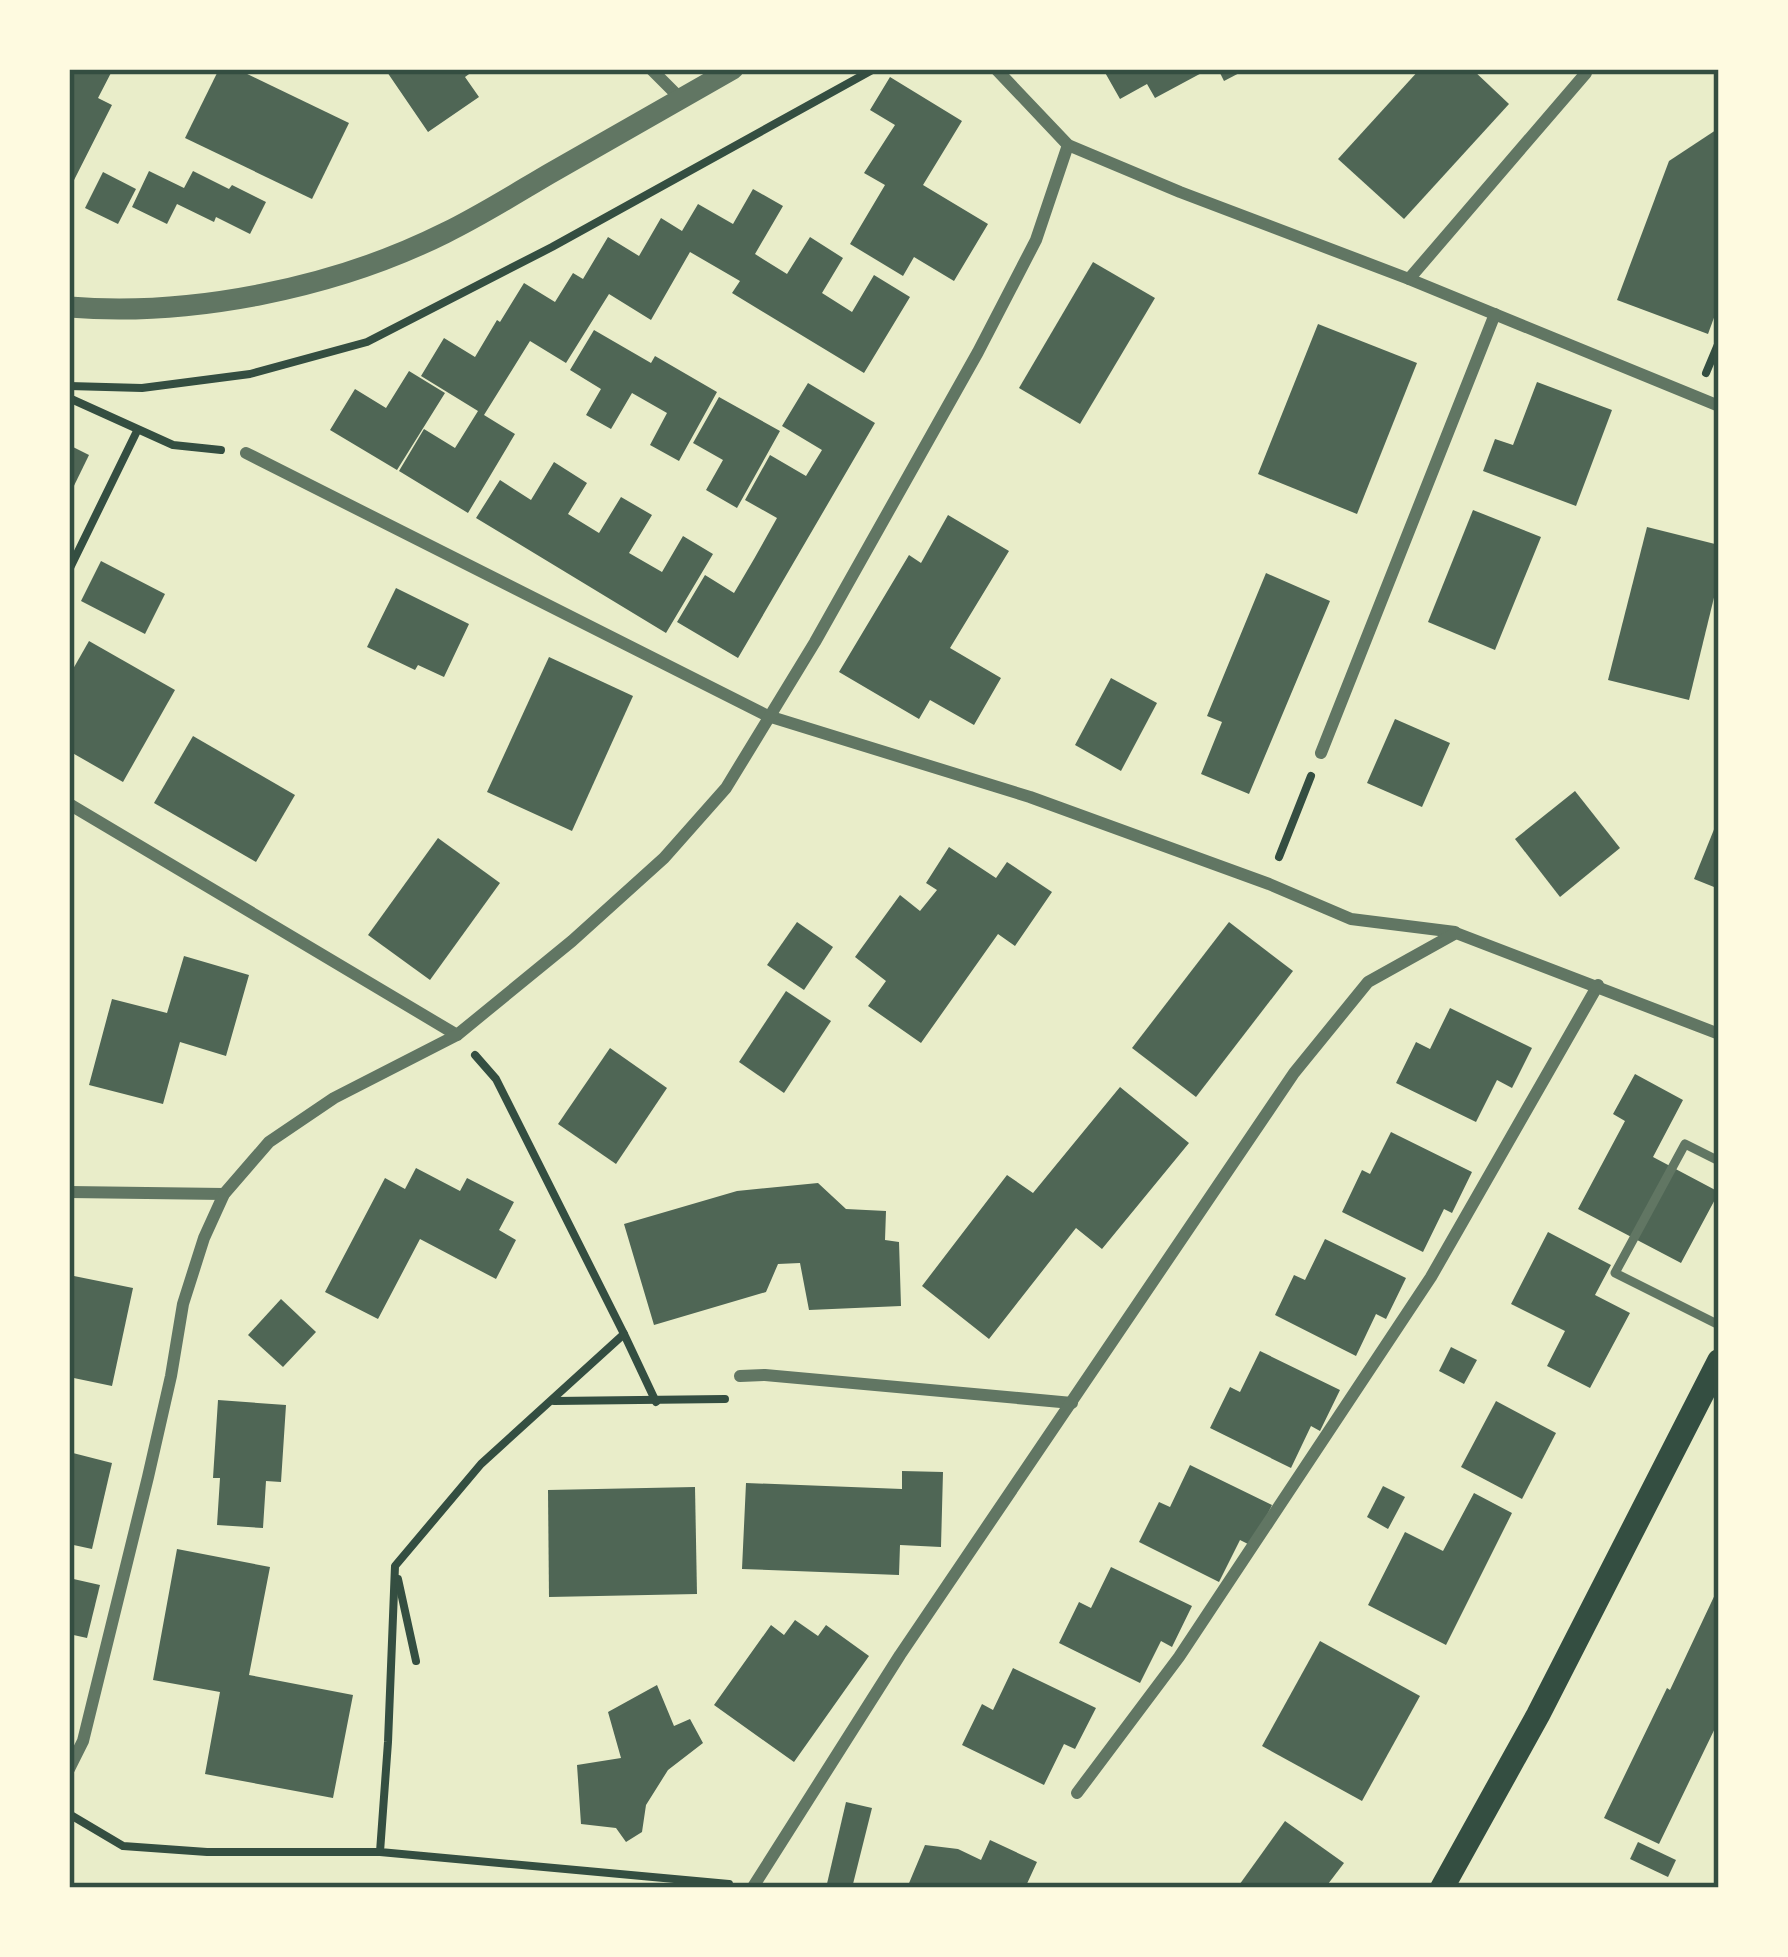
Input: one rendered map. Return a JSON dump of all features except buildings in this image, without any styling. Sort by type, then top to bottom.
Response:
[{"type":"main road","points":[[1442,1888],[1538,1715],[1719,1361]]},
{"type":"street","points":[[651,69],[681,98]]},
{"type":"street","points":[[69,307],[103,310],[208,302],[266,294],[357,268],[443,234],[733,69]]},
{"type":"street","points":[[996,69],[1069,145],[1719,406]]},
{"type":"street","points":[[1409,279],[1586,73]]},
{"type":"street","points":[[69,1769],[83,1741],[166,1396],[183,1304],[224,1194],[268,1142],[334,1098],[457,1035],[664,858],[725,788],[814,642],[978,352],[1036,240],[1069,145]]},
{"type":"street","points":[[1321,753],[1495,314]]},
{"type":"street","points":[[246,452],[768,716],[1030,797],[1270,884],[1351,919],[1456,933],[1719,1034]]},
{"type":"street","points":[[69,804],[457,1035]]},
{"type":"street","points":[[753,1887],[900,1655],[1294,1073],[1368,982],[1456,933]]},
{"type":"street","points":[[1077,1793],[1179,1658],[1431,1277],[1598,985]]},
{"type":"street","points":[[69,1192],[224,1194]]},
{"type":"street","points":[[740,1376],[1072,1402]]},
{"type":"lane","points":[[1719,1161],[1685,1144],[1615,1273],[1719,1325]]},
{"type":"path","points":[[69,386],[142,388],[250,374],[367,342],[552,248],[874,69]]},
{"type":"path","points":[[69,398],[172,445],[246,452]]},
{"type":"path","points":[[69,570],[136,430]]},
{"type":"path","points":[[1270,884],[1298,806]]},
{"type":"path","points":[[457,1035],[496,1079],[656,1402]]},
{"type":"path","points":[[380,1852],[395,1566],[481,1464],[624,1334]]},
{"type":"path","points":[[553,1401],[726,1399],[740,1376]]},
{"type":"path","points":[[395,1566],[416,1661]]},
{"type":"path","points":[[69,1814],[123,1846],[207,1852],[380,1852],[753,1887]]}]
